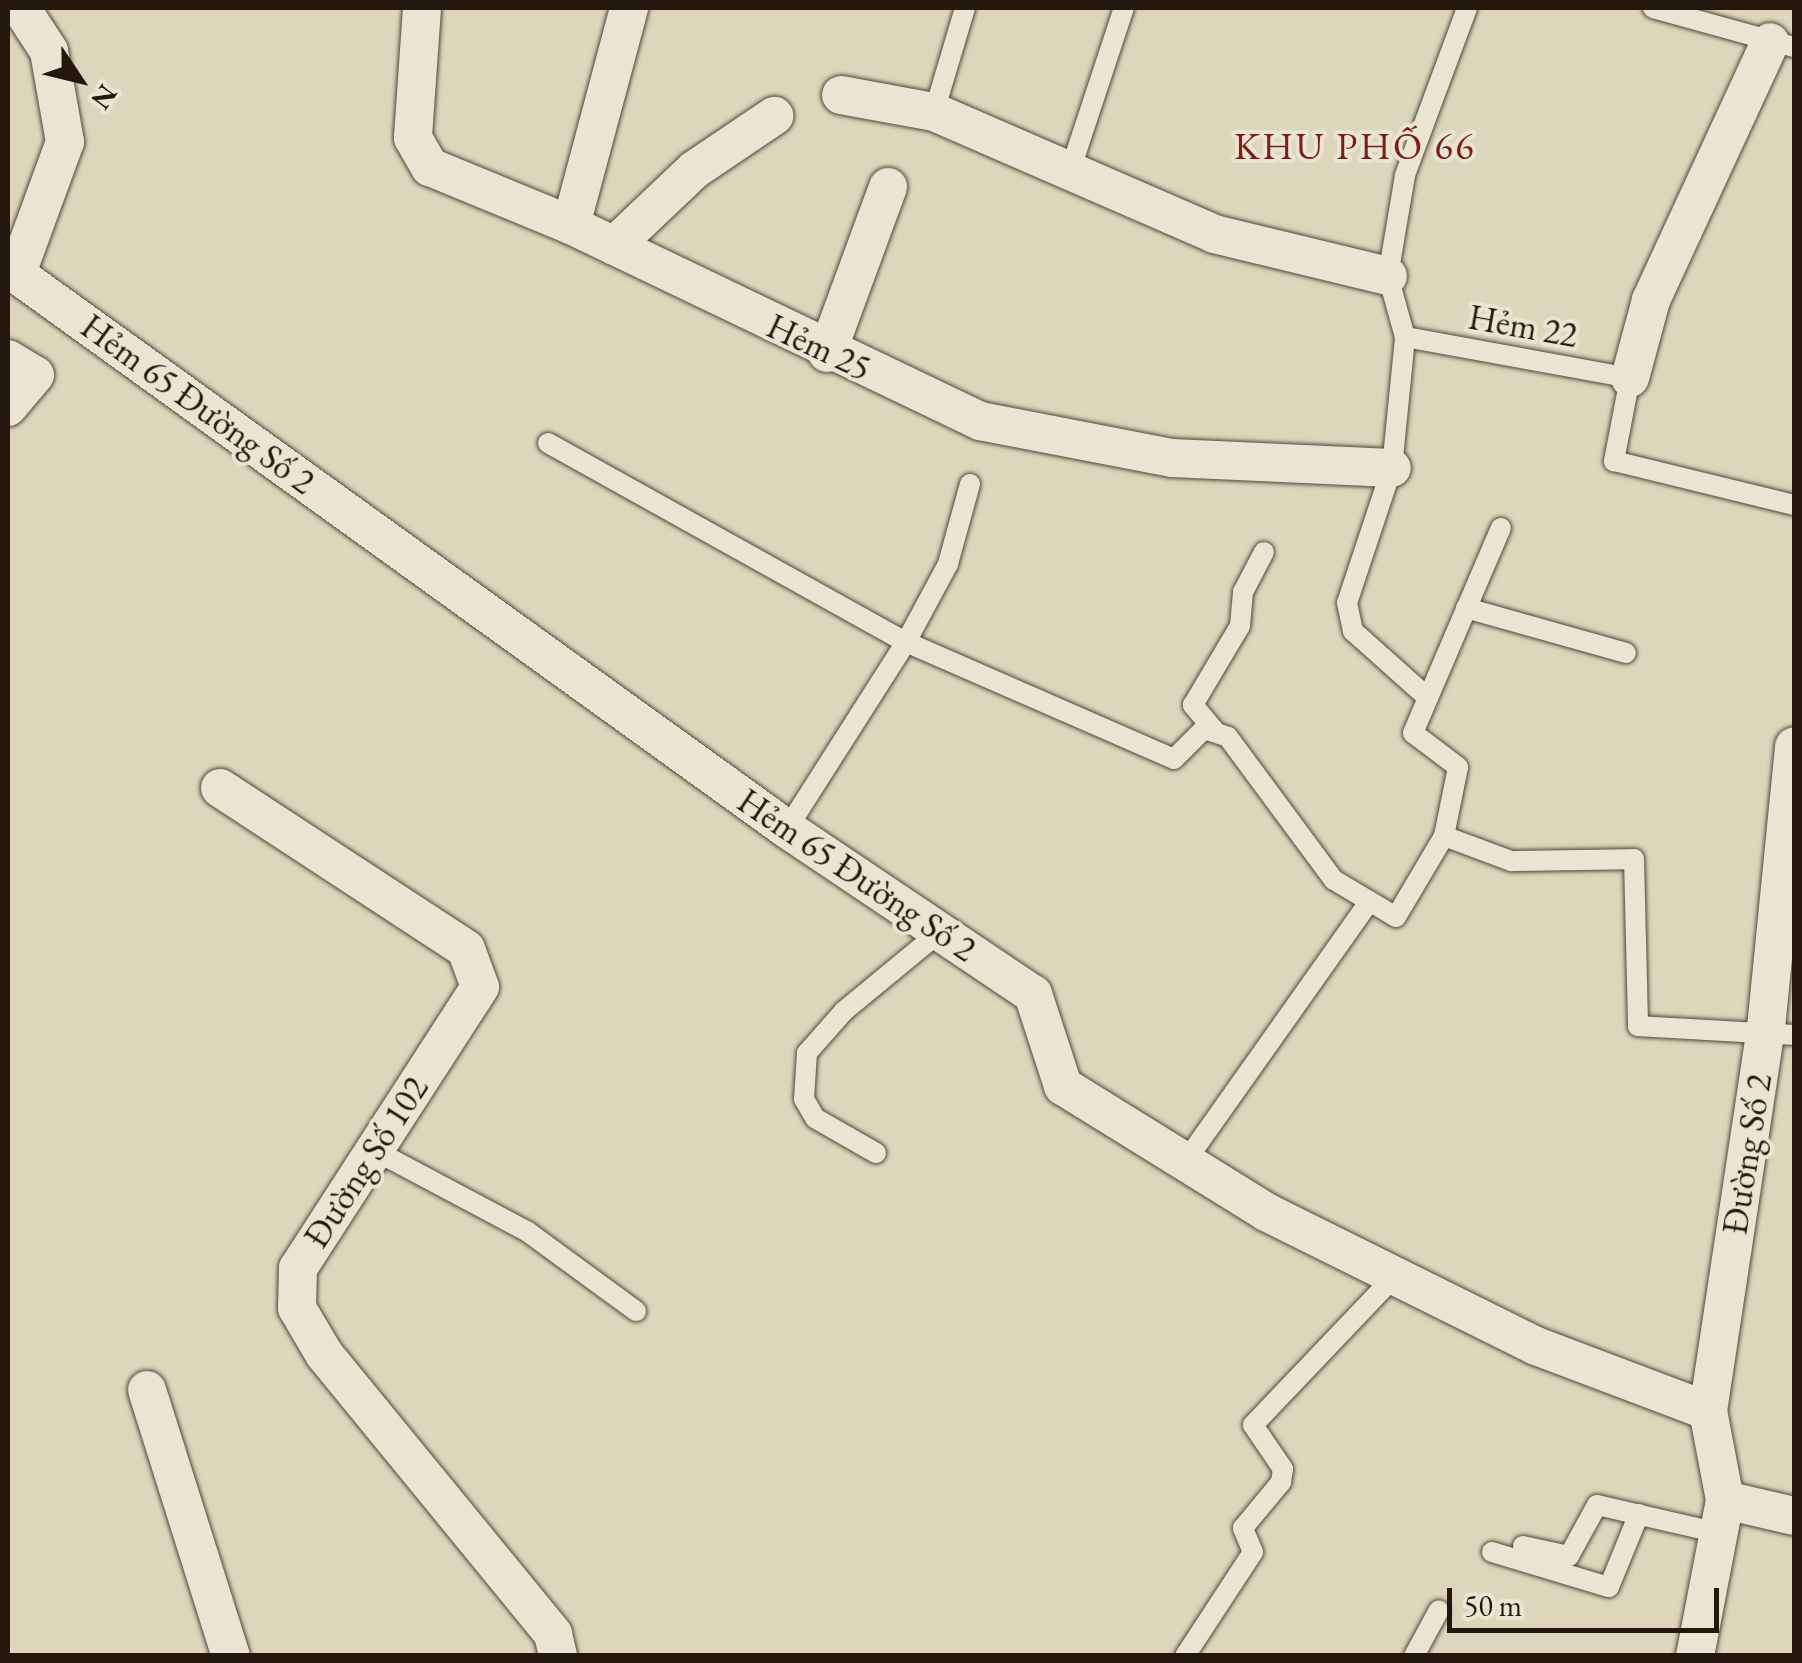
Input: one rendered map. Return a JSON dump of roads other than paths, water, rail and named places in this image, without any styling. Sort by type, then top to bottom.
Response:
[{"type":"street","points":[[12,270],[66,142],[50,52],[21,8]]},
{"type":"street","name":"Hẻm 25","points":[[422,8],[413,138],[430,167],[572,225],[827,353],[980,421],[1172,458],[1392,468]]},
{"type":"street","points":[[572,225],[629,8]]},
{"type":"street","points":[[1630,378],[1650,300],[1782,45]]},
{"type":"street","points":[[841,94],[934,112],[1214,234],[1388,276]]},
{"type":"street","points":[[614,246],[694,170],[774,116]]},
{"type":"street","points":[[827,353],[888,186]]},
{"type":"street","name":"Hẻm 65 Đường Số 2","points":[[12,270],[787,829],[1033,994],[1063,1086],[1185,1162],[1396,1276],[1536,1346],[1708,1411]]},
{"type":"street","points":[[8,359],[35,375],[8,406]]},
{"type":"street","name":"Đường Số 2","points":[[1695,1656],[1722,1516],[1708,1411],[1780,1031],[1794,746]]},
{"type":"street","name":"Đường Số 102","points":[[220,788],[466,949],[480,987],[298,1268],[297,1308],[324,1354],[553,1634],[558,1656]]},
{"type":"street","points":[[147,1390],[231,1656]]},
{"type":"street","points":[[1722,1516],[1794,1516]]},
{"type":"lane","points":[[934,112],[966,8]]},
{"type":"lane","points":[[1070,171],[1124,8]]},
{"type":"lane","points":[[1428,698],[1346,617],[1392,468],[1405,338],[1388,276],[1406,175],[1467,8]]},
{"type":"lane","points":[[1653,8],[1782,45]]},
{"type":"lane","name":"Hẻm 22","points":[[1405,338],[1630,378]]},
{"type":"lane","points":[[1630,378],[1614,461],[1794,506]]},
{"type":"lane","points":[[548,443],[906,642],[1174,758],[1204,729],[1228,737],[1334,880],[1366,906],[1396,917],[1444,836],[1458,766],[1413,733],[1501,528]]},
{"type":"lane","points":[[787,829],[906,642],[948,564],[970,484]]},
{"type":"lane","points":[[1214,730],[1192,706],[1240,626],[1243,592],[1264,552]]},
{"type":"lane","points":[[1466,608],[1626,654]]},
{"type":"lane","points":[[1444,836],[1511,862],[1634,859],[1638,1026],[1780,1031]]},
{"type":"lane","points":[[1185,1162],[1366,906]]},
{"type":"lane","points":[[876,1153],[815,1118],[804,1099],[806,1054],[844,1011],[940,932]]},
{"type":"lane","points":[[374,1150],[528,1232],[636,1311]]},
{"type":"lane","points":[[1185,1656],[1253,1552],[1243,1528],[1281,1482],[1283,1468],[1253,1425],[1396,1276]]},
{"type":"lane","points":[[1523,1546],[1564,1558],[1592,1508],[1639,1514],[1722,1516]]},
{"type":"lane","points":[[1492,1552],[1609,1588],[1639,1514]]},
{"type":"lane","points":[[1414,1656],[1438,1610]]},
{"type":"district","name":"KHU PHỐ 66","points":[[1355,146]]}]
